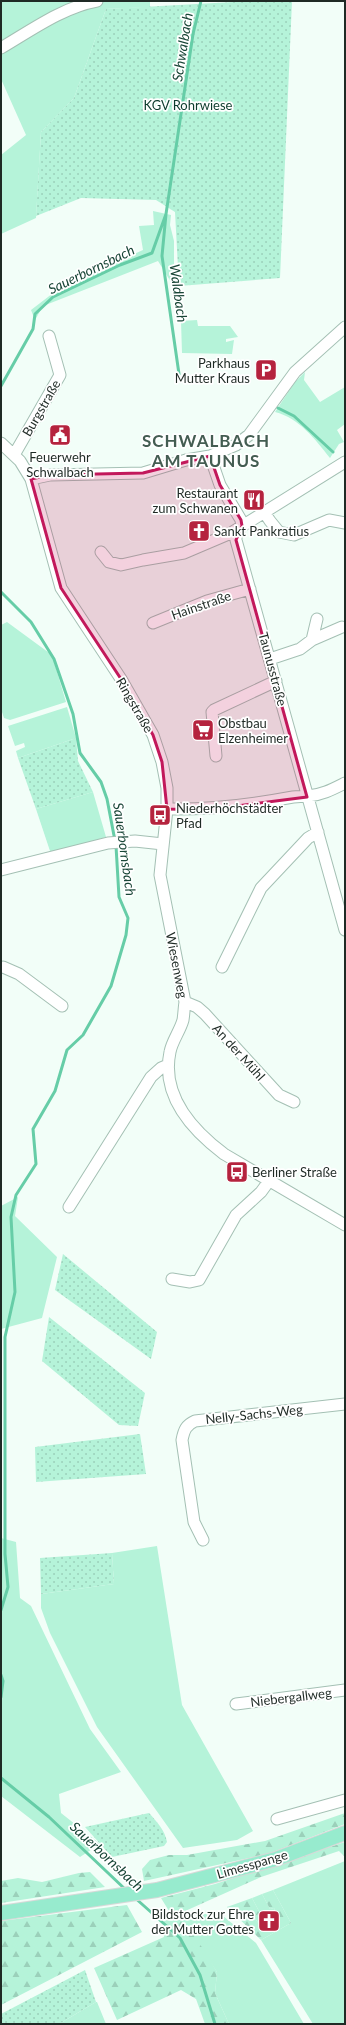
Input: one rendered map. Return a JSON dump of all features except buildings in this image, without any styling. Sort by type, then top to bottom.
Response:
[{"type":"main road","name":"Limesspange","points":[[1,1913],[158,1890],[276,1859],[345,1833]]},
{"type":"street","points":[[1,48],[62,13],[87,3],[97,1]]},
{"type":"street","points":[[1,443],[20,460],[31,479],[50,475],[143,473],[186,460],[210,456],[236,445],[249,435],[295,372],[345,328]]},
{"type":"street","name":"Burgstraße","points":[[14,455],[60,375],[49,336]]},
{"type":"street","points":[[210,456],[220,486],[241,520],[242,526]]},
{"type":"street","points":[[101,552],[113,564],[128,564],[184,553],[232,533],[345,462]]},
{"type":"street","name":"Ringstraße","points":[[31,479],[60,588],[121,679],[153,735],[162,762],[167,788],[167,809]]},
{"type":"street","points":[[264,512],[279,532],[294,535],[329,520],[345,523]]},
{"type":"street","name":"Taunusstraße","points":[[242,526],[236,534],[236,540],[345,930]]},
{"type":"street","name":"Hainstraße","points":[[153,623],[207,601],[250,589]]},
{"type":"street","points":[[312,640],[317,619]]},
{"type":"street","points":[[270,659],[300,649],[312,640],[342,627]]},
{"type":"street","points":[[216,756],[212,712],[276,681]]},
{"type":"street","points":[[167,809],[206,810],[250,805],[296,796],[307,797],[331,791],[345,782]]},
{"type":"street","name":"Wiesenweg","points":[[167,809],[160,875],[185,1002],[183,1020],[171,1049],[168,1065]]},
{"type":"street","points":[[222,966],[261,888],[308,838],[318,832]]},
{"type":"street","points":[[1,870],[120,841],[135,840],[163,844]]},
{"type":"street","points":[[2,966],[19,974],[62,1006]]},
{"type":"street","name":"An der Mühl","points":[[185,1002],[197,1007],[205,1014],[279,1095],[294,1102]]},
{"type":"street","points":[[69,1207],[151,1077],[161,1068],[168,1065],[170,1088],[196,1130],[224,1154],[345,1226]]},
{"type":"street","points":[[172,1279],[190,1282],[199,1280],[236,1215],[261,1192],[269,1181]]},
{"type":"street","name":"Nelly-Sachs-Weg","points":[[203,1540],[194,1522],[182,1440],[184,1431],[188,1424],[195,1421],[345,1404]]},
{"type":"street","name":"Niebergallweg","points":[[236,1704],[345,1690]]},
{"type":"street","points":[[277,1819],[345,1800]]},
{"type":"highlighted area","points":[[210,456],[220,485],[241,520],[242,526],[236,540],[307,797],[206,810],[167,809],[162,762],[153,735],[121,679],[61,588],[31,479],[50,475],[143,473]]},
{"type":"green space","points":[[1,1],[150,1],[150,7],[106,9],[74,98],[41,132],[36,218],[1,234],[1,155],[26,135],[1,79]]},
{"type":"green space","name":"KGV Rohrwiese","points":[[251,1],[292,1],[280,278],[179,286],[175,212],[156,200],[81,198],[36,216],[41,132],[74,98],[106,9]]},
{"type":"green space","points":[[153,211],[171,215],[170,225],[174,241],[174,287],[158,261],[43,306],[35,320],[31,310],[61,287],[143,250],[139,226],[154,225]]},
{"type":"green space","points":[[197,320],[198,326],[230,326],[238,337],[226,339],[226,342],[234,340],[232,354],[182,353],[181,321]]},
{"type":"green space","points":[[305,372],[304,380],[320,402],[345,387],[345,424],[337,430],[344,442],[339,444],[330,458],[299,424],[284,415],[275,412],[295,382]]},
{"type":"green space","points":[[7,622],[52,655],[66,702],[10,720],[4,718],[1,709],[1,625]]},
{"type":"green space","points":[[67,707],[76,738],[18,758],[16,751],[25,747],[24,743],[15,746],[8,726]]},
{"type":"green space","points":[[76,738],[78,761],[93,792],[36,809],[18,758]]},
{"type":"green space","points":[[93,792],[106,837],[51,854],[36,809]]},
{"type":"green space","points":[[18,1197],[15,1216],[57,1257],[42,1318],[1,1329],[1,1206]]},
{"type":"green space","points":[[63,1254],[157,1332],[151,1359],[55,1290]]},
{"type":"green space","points":[[49,1317],[145,1393],[138,1426],[119,1425],[42,1361]]},
{"type":"green space","points":[[140,1434],[146,1474],[36,1482],[35,1447]]},
{"type":"green space","points":[[1,1538],[16,1542],[20,1598],[31,1606],[90,1729],[121,1772],[59,1794],[61,1813],[100,1844],[80,1857],[1,1796]]},
{"type":"green space","points":[[157,1546],[182,1705],[253,1831],[237,1840],[183,1848],[97,1727],[50,1633],[41,1608],[41,1594],[114,1584],[112,1553]]},
{"type":"green space","points":[[112,1553],[114,1584],[41,1594],[40,1558]]},
{"type":"green space","points":[[149,1813],[160,1826],[164,1834],[167,1842],[164,1846],[112,1857],[85,1827]]},
{"type":"green space","points":[[345,1813],[345,1824],[268,1854],[144,1881],[142,1869],[150,1860],[169,1855],[187,1855],[265,1841]]},
{"type":"green space","points":[[345,1842],[345,1857],[339,1851],[261,1877],[183,1912],[169,1911],[161,1898],[215,1884]]},
{"type":"green space","points":[[345,1861],[345,2024],[313,2024],[261,1940],[291,1923],[273,1890]]},
{"type":"green space","points":[[90,1872],[105,1887],[1,1903],[1,1881],[18,1878],[42,1882],[79,1873]]},
{"type":"green space","points":[[273,1890],[291,1923],[261,1940],[227,1907],[252,1898],[260,1913],[254,1917],[262,1928],[279,1920],[274,1908],[270,1909],[262,1894]]},
{"type":"green space","points":[[262,1894],[270,1909],[274,1908],[279,1920],[262,1928],[254,1917],[260,1913],[252,1898]]},
{"type":"green space","points":[[127,1905],[142,1932],[1,2005],[1,1921]]},
{"type":"green space","points":[[217,1911],[256,1943],[304,2024],[229,2024],[215,1993],[217,1972],[182,1920]]},
{"type":"green space","points":[[168,1919],[182,1920],[204,1950],[217,1972],[215,1993],[229,2024],[205,2024],[196,1999],[181,1990],[117,2020],[94,1968],[164,1937],[164,1921]]},
{"type":"green space","points":[[85,1970],[96,2002],[59,2024],[1,2024],[1,2014]]},
{"type":"green space","points":[[96,2002],[106,2024],[59,2024]]},
{"type":"waterway","name":"Schwalbach","points":[[179,374],[162,256],[166,214],[193,34],[201,1]]},
{"type":"waterway","name":"Sauerbornsbach","points":[[1,386],[33,329],[35,314],[53,297],[120,265],[152,253],[166,214]]},
{"type":"waterway","name":"Waldbach","points":[[278,408],[294,416],[333,452]]},
{"type":"waterway","name":"Sauerbornsbach","points":[[1,592],[31,622],[54,659],[73,714],[80,753],[101,782],[107,799],[116,846],[119,897],[128,918],[126,935],[111,986],[83,1035],[67,1050],[55,1091],[33,1129],[36,1164],[16,1195],[11,1217],[15,1292],[5,1337],[5,1554],[8,1587],[1,1610]]},
{"type":"waterway","name":"Sauerbornsbach","points":[[1,1675],[3,1681],[1,1697]]},
{"type":"waterway","name":"Sauerbornsbach","points":[[1,1778],[49,1817],[126,1890]]},
{"type":"waterway","name":"Sauerbornsbach","points":[[134,1897],[180,1938],[200,1975],[215,2024]]},
{"type":"place","name":"Parkhaus Mutter Kraus","points":[[266,370]]},
{"type":"place","name":"Feuerwehr Schwalbach","points":[[60,435]]},
{"type":"place","name":"Restaurant zum Schwanen","points":[[254,500]]},
{"type":"place","name":"Sankt Pankratius","points":[[199,531]]},
{"type":"place","name":"Obstbau Elzenheimer","points":[[203,730]]},
{"type":"place","name":"Niederhöchstädter Pfad","points":[[160,815]]},
{"type":"place","name":"Berliner Straße","points":[[237,1172]]},
{"type":"place","name":"Bildstock zur Ehre der Mutter Gottes","points":[[269,1921]]},
{"type":"district","name":"SCHWALBACH AM TAUNUS","points":[[206,450]]}]
